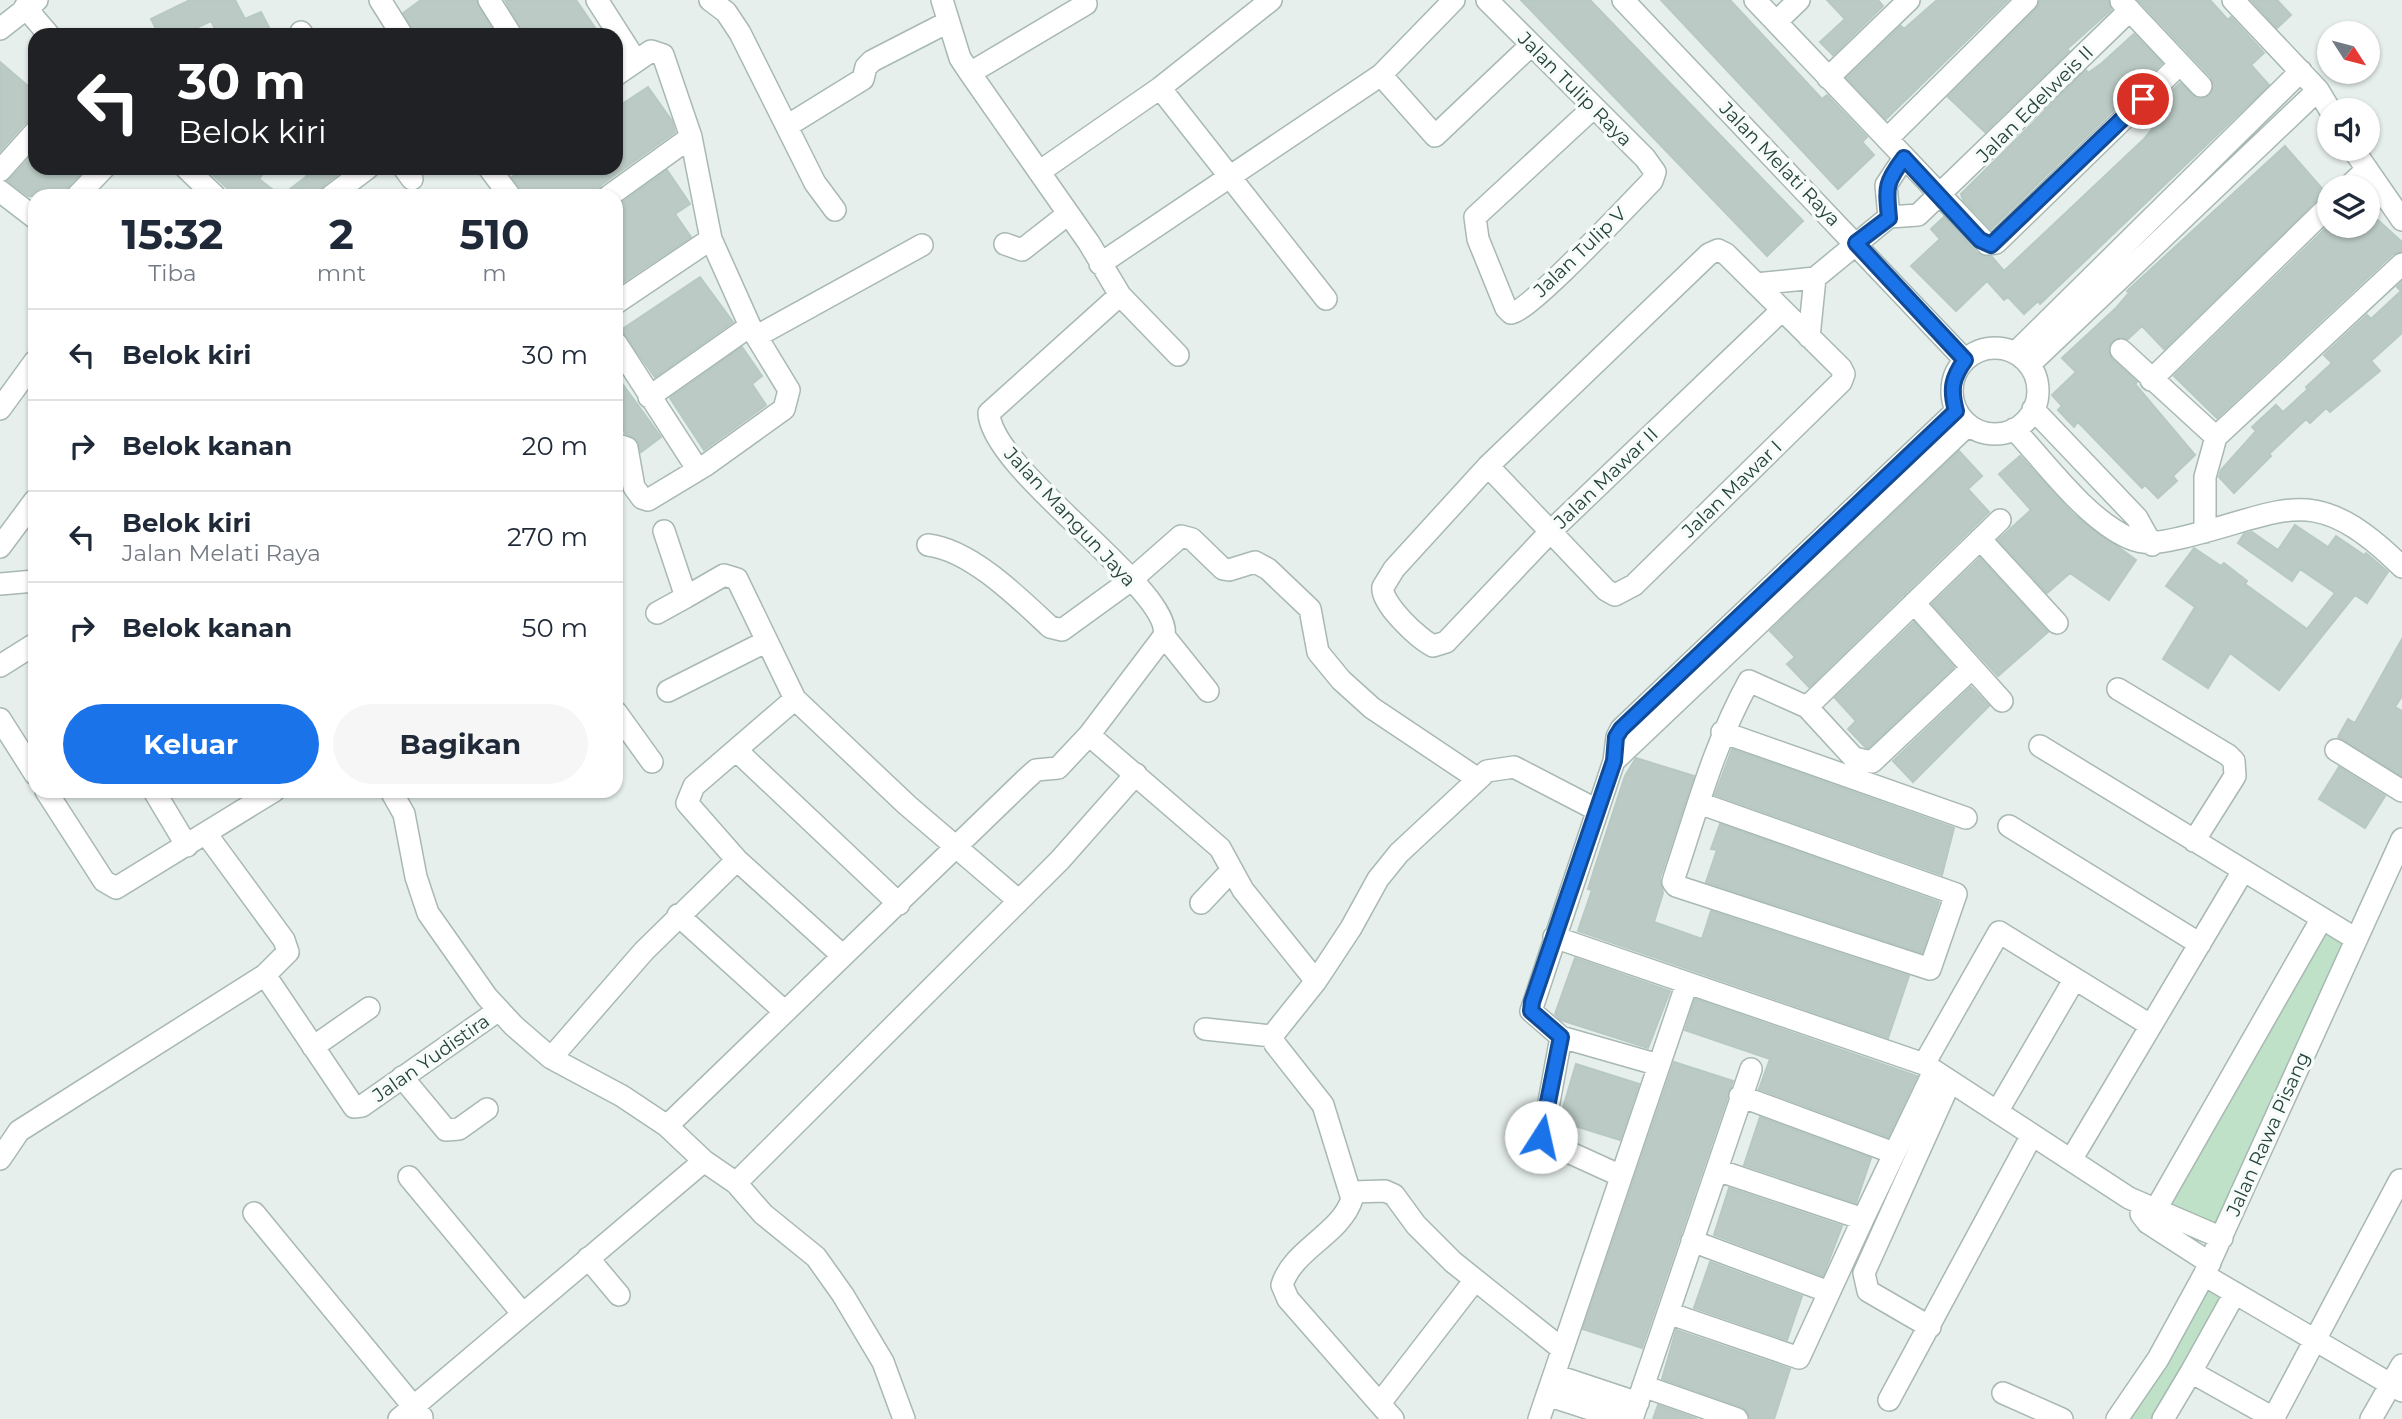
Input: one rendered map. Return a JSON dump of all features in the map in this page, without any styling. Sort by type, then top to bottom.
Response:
[{"type":"street","points":[[380,0],[398,28]]},
{"type":"street","points":[[489,0],[507,28]]},
{"type":"street","points":[[597,0],[615,28]]},
{"type":"street","points":[[710,0],[726,12],[740,33],[816,183],[835,209]]},
{"type":"street","points":[[942,0],[948,22],[970,73],[1121,295],[1178,355]]},
{"type":"street","points":[[1038,172],[1160,88],[1271,0]]},
{"type":"street","points":[[1100,264],[1381,75],[1454,0]]},
{"type":"street","name":"Jalan Tulip Raya","points":[[1487,0],[1652,167],[1655,172],[1652,181]]},
{"type":"street","name":"Jalan Melati Raya","points":[[1623,0],[1965,360]]},
{"type":"street","points":[[1755,0],[1987,244],[1996,243],[2180,64]]},
{"type":"street","points":[[1776,22],[1799,0]]},
{"type":"street","points":[[1828,78],[1909,0]]},
{"type":"street","points":[[1887,139],[2027,0]]},
{"type":"street","points":[[2233,0],[2318,89],[2323,98]]},
{"type":"street","points":[[0,29],[31,4],[45,28]]},
{"type":"street","points":[[970,73],[1086,4]]},
{"type":"street","points":[[2125,5],[2201,86]]},
{"type":"street","name":"Jalan Edelweis II","points":[[1889,218],[1916,216],[1940,197],[2125,5]]},
{"type":"street","points":[[787,126],[863,79],[866,67],[872,61],[948,22]]},
{"type":"street","points":[[623,41],[636,61]]},
{"type":"street","points":[[1381,75],[1435,136],[1530,46]]},
{"type":"street","points":[[623,70],[650,51],[663,55],[691,137],[711,239],[753,331],[789,390],[783,410],[698,470],[655,496],[642,498],[634,487],[627,448],[623,447]]},
{"type":"street","points":[[2022,359],[2301,71]]},
{"type":"street","points":[[1160,88],[1326,299]]},
{"type":"street","points":[[2022,359],[2318,89]]},
{"type":"street","name":"Jalan Tulip V","points":[[1594,107],[1475,217],[1478,239],[1506,308],[1516,312],[1537,295],[1652,181]]},
{"type":"street","points":[[619,189],[691,137]]},
{"type":"street","points":[[0,171],[28,140]]},
{"type":"street","points":[[1756,284],[1815,278],[1889,218],[1886,185],[1904,158]]},
{"type":"street","points":[[2361,161],[2402,220]]},
{"type":"street","points":[[2361,175],[2367,169]]},
{"type":"street","points":[[84,189],[97,175]]},
{"type":"street","points":[[193,175],[208,189]]},
{"type":"street","points":[[340,189],[359,175]]},
{"type":"street","points":[[0,191],[28,213]]},
{"type":"street","points":[[1005,244],[1023,250],[1068,214]]},
{"type":"street","points":[[2151,380],[2317,218]]},
{"type":"street","points":[[623,298],[711,239]]},
{"type":"street","points":[[649,397],[753,331],[922,245]]},
{"type":"street","name":"Jalan Mawar I","points":[[1488,466],[1709,254],[1723,251],[1843,371],[1841,382],[1623,593],[1611,594],[1550,531]]},
{"type":"street","points":[[2206,532],[2205,477],[2216,437],[2402,264]]},
{"type":"street","points":[[1809,338],[1815,278]]},
{"type":"street","name":"Jalan Mangun Jaya","points":[[1121,295],[1005,396],[989,413],[989,426],[1008,454],[1131,580],[1164,623],[1164,636],[1208,691]]},
{"type":"street","name":"Jalan Mawar II","points":[[1488,466],[1394,569],[1383,587],[1386,602],[1422,640],[1433,646],[1446,642],[1550,531],[1782,310]]},
{"type":"street","points":[[1989,348],[2022,359],[2037,386],[2033,409],[2014,429],[1998,434],[1983,432],[1962,418],[1951,393],[1954,375],[1965,360],[1989,348]]},
{"type":"street","points":[[2121,350],[2216,437]]},
{"type":"street","points":[[623,354],[698,470]]},
{"type":"street","points":[[0,409],[28,371]]},
{"type":"street","points":[[2033,409],[2137,518],[2152,545]]},
{"type":"street","points":[[1614,761],[1721,662],[1962,418]]},
{"type":"street","points":[[1659,1065],[1561,1037],[1531,1011],[1595,809],[1614,761],[1616,737],[1621,729],[1962,418]]},
{"type":"street","points":[[2014,429],[2110,528],[2131,539],[2152,545],[2275,511],[2320,510],[2354,527],[2402,567]]},
{"type":"street","points":[[1488,466],[1550,531]]},
{"type":"street","points":[[0,547],[28,509]]},
{"type":"street","points":[[1807,707],[2000,520]]},
{"type":"street","points":[[664,531],[686,597]]},
{"type":"street","points":[[928,545],[946,547],[992,576],[1050,627],[1062,630],[1131,580],[1173,540],[1183,536],[1192,539],[1223,569],[1229,570],[1250,562],[1268,569],[1310,609],[1318,652],[1347,686],[1372,708],[1478,779]]},
{"type":"street","points":[[1980,539],[2057,623]]},
{"type":"street","points":[[657,614],[724,575],[737,579],[794,699],[1018,900]]},
{"type":"street","points":[[0,584],[28,582]]},
{"type":"street","points":[[1914,603],[2002,701]]},
{"type":"street","points":[[667,1126],[1026,779],[1036,770],[1058,768],[1089,735],[1164,636]]},
{"type":"street","points":[[667,691],[767,641]]},
{"type":"street","points":[[0,666],[28,648]]},
{"type":"street","points":[[1721,662],[1749,681],[1807,707],[1854,758],[1871,762],[1972,668]]},
{"type":"street","points":[[1699,803],[1956,894],[1930,969],[1674,885],[1699,803],[1722,732],[1749,681]]},
{"type":"street","points":[[2118,689],[2234,761],[2235,776],[2194,841]]},
{"type":"street","points":[[794,699],[694,786],[687,803],[737,860],[843,956]]},
{"type":"street","points":[[0,719],[28,763]]},
{"type":"street","points":[[623,722],[652,762]]},
{"type":"street","points":[[1722,732],[1966,817]]},
{"type":"street","points":[[1089,735],[1210,838],[1227,858],[1243,890],[1316,981]]},
{"type":"street","points":[[2040,746],[2356,939]]},
{"type":"street","points":[[736,750],[899,904]]},
{"type":"street","points":[[2336,750],[2402,791]]},
{"type":"street","points":[[1272,1036],[1316,981],[1351,928],[1378,880],[1399,853],[1488,771],[1514,766],[1595,809]]},
{"type":"street","points":[[736,1183],[1060,860],[1136,774]]},
{"type":"street","points":[[51,798],[104,881],[111,887],[121,887],[263,798]]},
{"type":"street","points":[[158,798],[187,846]]},
{"type":"street","points":[[395,798],[404,814],[416,877],[428,913],[453,951],[499,1010],[551,1058],[622,1096],[667,1126],[704,1161],[736,1183],[764,1214],[816,1257],[843,1295],[883,1362],[904,1419]]},
{"type":"street","points":[[2009,826],[2200,944]]},
{"type":"street","points":[[0,1159],[19,1131],[265,975],[284,957],[287,946],[206,835]]},
{"type":"street","name":"Jalan Rawa Pisang","points":[[2117,1419],[2158,1359],[2207,1269],[2402,839]]},
{"type":"street","points":[[551,1058],[678,915],[737,860]]},
{"type":"street","points":[[1201,903],[1232,870]]},
{"type":"street","points":[[2071,1160],[2243,871]]},
{"type":"street","points":[[678,915],[785,1011]]},
{"type":"street","points":[[2152,1215],[2322,920]]},
{"type":"street","points":[[1668,1313],[1799,1358],[1894,1153],[1936,1073],[1999,932],[2150,1025]]},
{"type":"street","points":[[1554,937],[1936,1073],[2130,1198],[2152,1215],[2235,1293],[2396,1388]]},
{"type":"street","name":"Jalan Yudistira","points":[[265,975],[354,1107],[362,1106],[499,1010]]},
{"type":"street","points":[[1997,1112],[2074,980]]},
{"type":"street","points":[[1539,1419],[1687,983]]},
{"type":"street","points":[[313,1047],[369,1008]]},
{"type":"street","points":[[1205,1029],[1272,1036]]},
{"type":"street","points":[[1272,1036],[1275,1044],[1323,1105],[1352,1192],[1350,1205],[1342,1217],[1289,1270],[1282,1285],[1288,1299],[1387,1411],[1475,1280]]},
{"type":"street","points":[[1561,1037],[1542,1140],[1621,1176]]},
{"type":"street","points":[[1638,1403],[1751,1069]]},
{"type":"street","points":[[1930,1327],[1868,1291],[1864,1273],[1936,1073]]},
{"type":"street","points":[[401,1077],[446,1130],[459,1129],[487,1109]]},
{"type":"street","points":[[1740,1096],[1894,1153]]},
{"type":"street","points":[[1889,1400],[2032,1135]]},
{"type":"street","points":[[254,1213],[412,1415],[522,1314],[704,1161]]},
{"type":"street","points":[[1717,1170],[1863,1219]]},
{"type":"street","points":[[409,1177],[522,1314]]},
{"type":"street","points":[[2191,1372],[2274,1419],[2400,1180]]},
{"type":"street","points":[[1352,1192],[1385,1191],[1395,1195],[1416,1225],[1475,1280],[1562,1349]]},
{"type":"street","points":[[2152,1215],[2221,1238]]},
{"type":"street","points":[[1692,1241],[1829,1292]]},
{"type":"street","points":[[588,1258],[619,1295]]},
{"type":"street","points":[[2163,1419],[2235,1293]]},
{"type":"street","points":[[2371,1419],[2396,1388],[2402,1365]]},
{"type":"street","points":[[1550,1385],[1737,1419]]},
{"type":"street","points":[[1550,1385],[1621,1419]]},
{"type":"street","points":[[2003,1393],[2062,1419]]},
{"type":"green space","points":[[2321,920],[2356,939],[2222,1238],[2156,1208]]},
{"type":"green space","points":[[2204,1275],[2235,1293],[2164,1419],[2117,1419]]},
{"type":"building","points":[[190,0],[235,0],[245,19],[261,12],[269,28],[214,28],[211,21],[196,28],[156,28],[151,19]]},
{"type":"building","points":[[421,0],[476,0],[491,28],[411,28],[403,13]]},
{"type":"building","points":[[505,0],[576,0],[595,28],[520,28]]},
{"type":"building","points":[[1521,0],[1590,0],[1803,221],[1767,256]]},
{"type":"building","points":[[1661,0],[1730,0],[1822,99],[1827,95],[1867,137],[1862,142],[1874,155],[1838,189]]},
{"type":"building","points":[[1827,0],[1878,0],[1883,6],[1833,55],[1820,42],[1845,19]]},
{"type":"building","points":[[1937,0],[2008,0],[1886,119],[1847,78],[1901,26],[1904,29]]},
{"type":"building","points":[[2040,0],[2108,0],[2111,10],[2067,49],[2069,51],[1985,132],[1948,97],[2036,9]]},
{"type":"building","points":[[2138,0],[2210,0],[2228,20],[2231,17],[2264,53],[2251,65],[2269,85],[2040,304],[2038,301],[2024,314],[2008,297],[2004,300],[1987,281],[1956,311],[1911,266],[1940,239],[1931,229],[1944,217],[1977,253],[1992,257],[2004,271],[2144,139],[2154,127],[2152,125],[2171,107],[2163,99],[2180,83],[2198,99],[2209,96],[2213,90],[2211,77]]},
{"type":"building","points":[[2251,0],[2277,0],[2291,15],[2277,28]]},
{"type":"building","points":[[2134,34],[2162,63],[1991,229],[1963,200],[1961,194],[2086,70],[2088,73],[2102,63]]},
{"type":"building","points":[[0,62],[28,86],[28,122],[1,150]]},
{"type":"building","points":[[648,87],[672,121],[675,132],[623,169],[623,103]]},
{"type":"building","points":[[2285,146],[2317,183],[2317,200],[2164,349],[2142,326],[2128,339],[2116,338],[2108,347],[2112,359],[2137,382],[2135,384],[2195,455],[2173,476],[2177,481],[2158,498],[2145,485],[2142,488],[2078,422],[2074,427],[2058,410],[2062,406],[2052,395],[2076,372],[2062,358],[2116,308],[2129,293],[2127,291]]},
{"type":"building","points":[[28,160],[28,175],[79,175],[67,189],[28,189],[28,196],[8,181]]},
{"type":"building","points":[[667,170],[690,204],[675,214],[691,237],[623,282],[623,202]]},
{"type":"building","points":[[213,175],[262,175],[259,179],[272,189],[228,189]]},
{"type":"building","points":[[306,175],[337,175],[322,189],[290,189]]},
{"type":"building","points":[[615,175],[599,189],[519,189],[512,177]]},
{"type":"building","points":[[2380,222],[2402,242],[2402,251],[2393,254],[2217,418],[2174,376],[2317,237],[2380,238]]},
{"type":"building","points":[[700,277],[733,322],[655,377],[623,333],[623,329]]},
{"type":"building","points":[[2402,282],[2402,333],[2371,361],[2380,371],[2330,412],[2326,408],[2310,423],[2306,419],[2269,454],[2271,456],[2234,493],[2219,477],[2221,470],[2256,431],[2252,427],[2276,405],[2283,412],[2308,389],[2306,387],[2332,363],[2324,355],[2367,315],[2371,319],[2401,291],[2397,287]]},
{"type":"building","points":[[742,347],[762,376],[752,384],[766,405],[704,450],[670,398]]},
{"type":"building","points":[[623,385],[661,437],[641,452],[637,440],[625,433]]},
{"type":"building","points":[[1959,451],[1982,476],[1968,489],[1989,512],[1809,687],[1787,664],[1795,657],[1770,631]]},
{"type":"building","points":[[2020,456],[2073,514],[2136,560],[2109,600],[2070,573],[2047,593],[1998,540],[2031,510],[1999,474]]},
{"type":"building","points":[[2295,525],[2328,547],[2336,536],[2364,555],[2366,553],[2388,572],[2367,603],[2355,595],[2279,690],[2230,653],[2208,688],[2163,659],[2195,607],[2166,586],[2194,548],[2221,566],[2224,563],[2247,581],[2245,584],[2307,629],[2335,593],[2300,569],[2292,581],[2238,543],[2244,534],[2252,532],[2278,550]]},
{"type":"building","points":[[1980,558],[2048,632],[1998,676],[1932,604]]},
{"type":"building","points":[[1914,622],[1954,667],[1868,748],[1865,747],[1848,729],[1856,721],[1835,698]]},
{"type":"building","points":[[2402,639],[2402,696],[2395,707],[2402,711],[2402,776],[2338,737],[2348,719],[2355,723]]},
{"type":"building","points":[[1971,687],[1989,706],[1913,782],[1893,761]]},
{"type":"building","points":[[1732,749],[1954,828],[1942,875],[1715,795]]},
{"type":"building","points":[[1636,758],[1694,776],[1660,878],[1663,893],[1654,922],[1702,939],[1711,911],[1909,976],[1888,1038],[1578,931],[1592,890],[1588,889],[1625,776]]},
{"type":"building","points":[[2339,767],[2385,796],[2365,828],[2319,799]]},
{"type":"building","points":[[1720,824],[1939,902],[1922,953],[1706,882],[1717,850],[1711,849]]},
{"type":"building","points":[[1575,958],[1670,991],[1648,1048],[1561,1020],[1555,1014]]},
{"type":"building","points":[[1695,999],[1917,1076],[1888,1137],[1759,1089],[1770,1059],[1685,1030]]},
{"type":"building","points":[[1674,1062],[1733,1081],[1642,1348],[1583,1329]]},
{"type":"building","points":[[1576,1064],[1639,1084],[1620,1140],[1559,1121]]},
{"type":"building","points":[[1760,1117],[1871,1158],[1856,1203],[1744,1165]]},
{"type":"building","points":[[1729,1188],[1842,1226],[1823,1276],[1714,1235]]},
{"type":"building","points":[[1710,1262],[1802,1296],[1787,1340],[1694,1308]]},
{"type":"building","points":[[1676,1330],[1790,1369],[1774,1419],[1750,1419],[1747,1411],[1741,1407],[1662,1379]]},
{"type":"building","points":[[1658,1405],[1697,1419],[1653,1419]]},
{"type":"route","points":[[1541,1137],[1561,1037],[1535,1017],[1531,1011],[1532,1002],[1604,782],[1614,761],[1616,737],[1621,729],[1956,411],[1951,393],[1954,375],[1965,360],[1856,243],[1889,218],[1886,185],[1889,178],[1904,158],[1980,240],[1991,245],[2143,99]]}]
